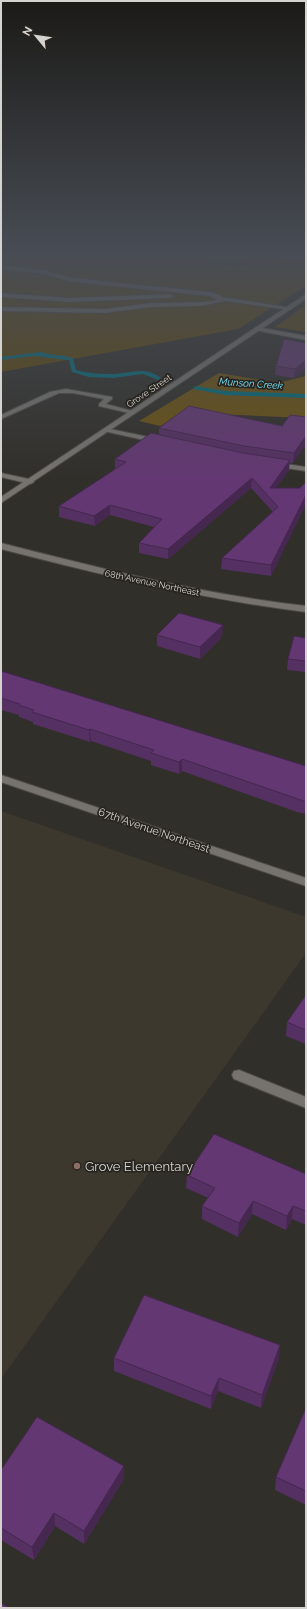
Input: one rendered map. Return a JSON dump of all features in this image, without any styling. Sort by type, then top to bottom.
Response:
[{"type":"street","points":[[257,329],[306,338]]},
{"type":"street","name":"Grove Street","points":[[1,501],[257,329]]},
{"type":"street","points":[[1,417],[53,393],[66,392],[83,393],[110,398],[102,405],[133,412]]},
{"type":"street","points":[[108,430],[168,443]]},
{"type":"street","points":[[267,463],[306,469]]},
{"type":"street","points":[[1,475],[30,482]]},
{"type":"street","name":"68th Avenue Northeast","points":[[1,546],[81,567],[193,592],[306,609]]},
{"type":"street","name":"67th Avenue Northeast","points":[[1,778],[306,882]]},
{"type":"street","points":[[239,1076],[306,1103]]},
{"type":"shaded area","points":[[1,329],[238,329],[1,372]]},
{"type":"shaded area","points":[[288,329],[306,329],[306,332]]},
{"type":"shaded area","points":[[219,373],[278,383],[306,376],[306,418],[190,413],[160,426],[139,421]]},
{"type":"shaded area","name":"Grove Elementary","points":[[1,811],[306,917],[306,953],[1,1379]]},
{"type":"water","points":[[40,352],[75,359],[66,360],[34,356],[1,360],[1,357]]},
{"type":"building","points":[[284,339],[306,343],[306,360],[295,369],[276,366]]},
{"type":"building","points":[[189,406],[282,426],[290,415],[306,417],[306,436],[294,453],[244,446],[159,428]]},
{"type":"building","points":[[151,433],[243,453],[290,460],[270,488],[300,488],[306,482],[306,495],[271,565],[222,558],[278,507],[252,478],[168,549],[139,543],[162,519],[110,505],[94,516],[59,506],[126,462],[115,459]]},
{"type":"building","points":[[179,613],[223,625],[200,647],[157,635]]},
{"type":"building","points":[[294,636],[306,638],[306,661],[288,659]]},
{"type":"building","points":[[1,671],[306,766],[306,802],[182,759],[179,762],[151,753],[154,750],[32,712],[34,710],[1,698]]},
{"type":"building","points":[[306,995],[306,1030],[287,1022]]},
{"type":"building","points":[[214,1134],[306,1174],[306,1211],[293,1206],[287,1216],[253,1201],[239,1223],[202,1206],[215,1188],[187,1175]]},
{"type":"building","points":[[144,1295],[280,1345],[262,1395],[219,1378],[211,1396],[114,1358]]},
{"type":"building","points":[[306,1408],[306,1491],[276,1477]]},
{"type":"building","points":[[37,1417],[124,1466],[84,1531],[54,1513],[32,1547],[1,1528],[1,1470]]},
{"type":"building","points":[[1,1603],[9,1608],[1,1608]]},
{"type":"waterway","name":"Munson Creek","points":[[60,357],[71,359],[74,371],[89,375],[113,376],[144,372],[158,378]]},
{"type":"waterway","name":"Munson Creek","points":[[196,388],[225,393],[306,396]]},
{"type":"place","name":"Grove Elementary","points":[[77,1166]]}]
